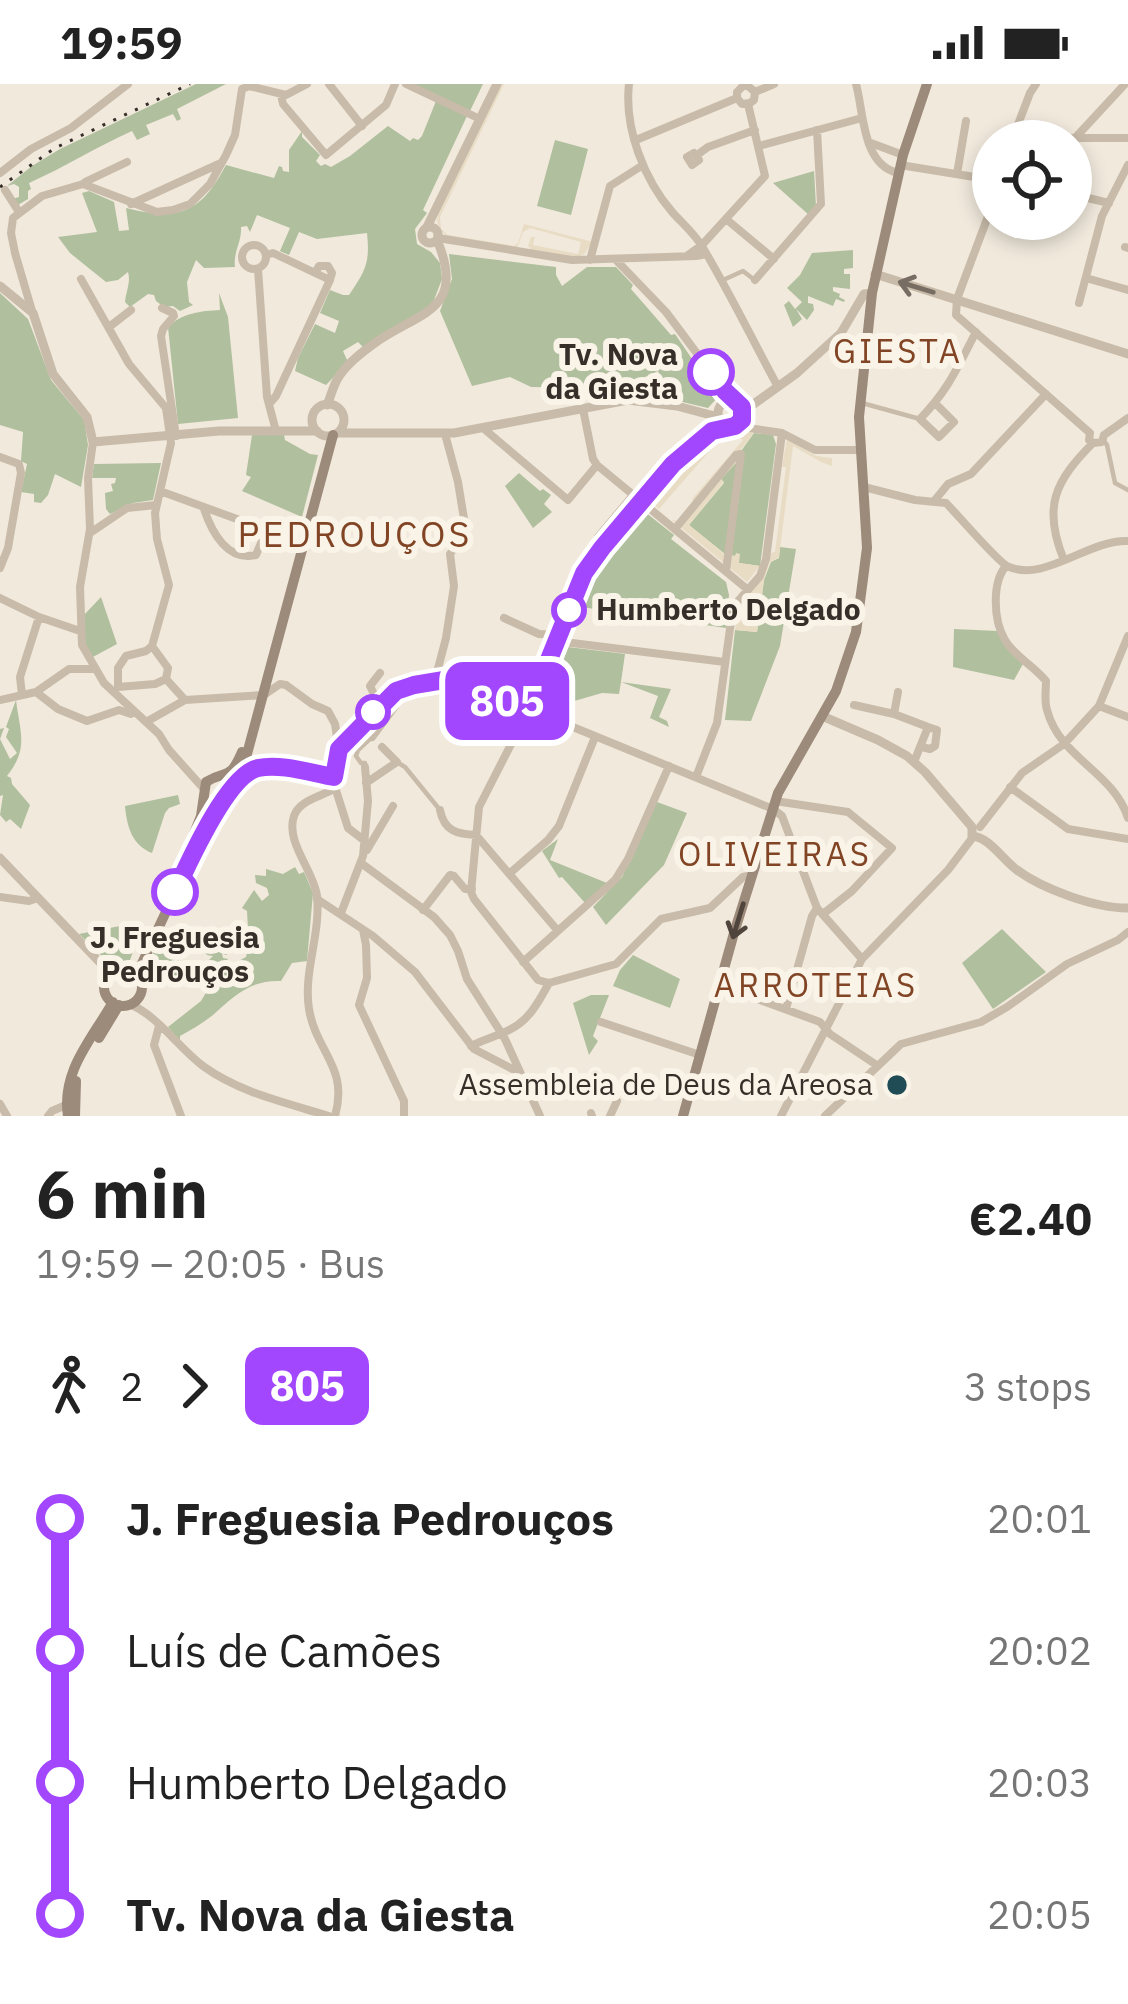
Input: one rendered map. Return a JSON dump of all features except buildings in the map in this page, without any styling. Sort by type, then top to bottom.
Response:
[{"type":"main road","points":[[683,1116],[774,805],[786,775],[843,677],[858,621],[867,548],[859,403],[872,293],[900,164],[926,84]]},
{"type":"main road","points":[[133,972],[205,828],[240,780],[331,434]]},
{"type":"main road","points":[[133,972],[199,822],[204,792],[210,780],[235,770],[260,710]]},
{"type":"main road","points":[[221,778],[228,784],[227,797]]},
{"type":"main road","points":[[204,792],[214,803],[227,797]]},
{"type":"main road","points":[[69,1112],[72,1070],[120,1004],[140,995],[142,986],[133,972],[119,969],[110,973],[104,988],[120,1004]]},
{"type":"street","points":[[0,173],[128,84]]},
{"type":"street","points":[[78,185],[87,184],[157,212],[190,204],[204,192],[235,135],[242,89],[249,86],[281,95],[307,84]]},
{"type":"street","points":[[328,84],[362,126]]},
{"type":"street","points":[[281,95],[283,104],[326,155],[386,105],[395,84]]},
{"type":"street","points":[[406,84],[480,119]]},
{"type":"street","points":[[332,406],[338,377],[367,349],[434,308],[445,283],[443,259],[433,235],[434,213],[497,84]]},
{"type":"street","points":[[629,84],[628,105],[643,164],[663,200],[703,247],[778,387]]},
{"type":"street","points":[[754,92],[774,84]]},
{"type":"street","points":[[856,84],[869,142],[885,169],[900,164]]},
{"type":"street","points":[[1020,120],[1036,84]]},
{"type":"street","points":[[1092,120],[1125,84]]},
{"type":"street","points":[[742,86],[754,92],[748,104],[737,98],[742,86]]},
{"type":"street","points":[[636,140],[737,98]]},
{"type":"street","points":[[433,235],[572,260],[700,255],[765,176],[748,104]]},
{"type":"street","points":[[759,146],[862,118]]},
{"type":"street","points":[[957,174],[966,121]]},
{"type":"street","points":[[698,155],[754,130]]},
{"type":"street","points":[[721,281],[743,271],[755,280],[820,204],[817,130]]},
{"type":"street","points":[[1092,138],[1128,138]]},
{"type":"street","points":[[869,142],[900,164],[972,176]]},
{"type":"street","points":[[127,162],[42,196],[11,221],[11,233],[53,374],[87,417],[93,442],[88,478],[90,533],[80,587],[82,645],[94,669],[159,734],[204,792]]},
{"type":"street","points":[[131,204],[222,162]]},
{"type":"street","points":[[590,260],[610,186],[643,164]]},
{"type":"street","points":[[1078,303],[1109,203],[1128,165]]},
{"type":"street","points":[[5,190],[19,212]]},
{"type":"street","points":[[1092,199],[1109,203]]},
{"type":"street","points":[[726,219],[774,259]]},
{"type":"street","points":[[979,240],[956,314],[1107,445],[1115,483],[1128,490]]},
{"type":"street","points":[[251,245],[259,246],[266,255],[266,262],[258,268],[244,264],[242,256],[251,245]]},
{"type":"street","points":[[259,431],[330,280],[273,253],[266,255]]},
{"type":"street","points":[[635,278],[636,267],[645,257]]},
{"type":"street","points":[[626,258],[635,278]]},
{"type":"street","points":[[615,259],[680,330],[730,411],[753,428],[782,433],[815,450],[859,450]]},
{"type":"street","points":[[258,268],[269,407],[276,431]]},
{"type":"street","points":[[875,274],[1128,354]]},
{"type":"street","points":[[81,278],[129,364],[164,403],[173,436]]},
{"type":"street","points":[[1086,278],[1128,290]]},
{"type":"street","points":[[0,286],[32,313]]},
{"type":"street","points":[[13,296],[24,286]]},
{"type":"street","points":[[545,982],[474,899],[479,807],[529,709],[584,573],[602,548],[598,537],[730,411],[797,374],[841,334],[864,294],[872,293]]},
{"type":"street","points":[[114,688],[120,662],[152,646],[170,585],[157,539],[156,505],[173,436],[169,372],[161,339],[163,328],[174,316],[162,308]]},
{"type":"street","points":[[109,326],[131,310]]},
{"type":"street","points":[[920,419],[946,392],[976,332]]},
{"type":"street","points":[[934,501],[948,484],[970,474],[1046,394]]},
{"type":"street","points":[[93,442],[302,429],[350,435],[445,434],[632,400],[730,411]]},
{"type":"street","points":[[859,403],[920,419],[939,437],[953,422],[935,404]]},
{"type":"street","points":[[302,429],[318,409],[332,406]]},
{"type":"street","points":[[331,434],[343,415],[332,406]]},
{"type":"street","points":[[583,409],[597,465],[748,589]]},
{"type":"street","points":[[313,417],[331,434]]},
{"type":"street","points":[[1064,560],[1053,528],[1055,496],[1066,472],[1097,438],[1128,418]]},
{"type":"street","points":[[504,424],[508,450]]},
{"type":"street","points":[[483,428],[568,500],[597,465]]},
{"type":"street","points":[[696,777],[718,723],[733,607],[760,576],[766,559],[782,433]]},
{"type":"street","points":[[434,680],[454,586],[450,554],[466,531],[445,434]]},
{"type":"street","points":[[675,529],[741,454],[726,571]]},
{"type":"street","points":[[0,457],[13,460],[20,468],[8,548],[0,568]]},
{"type":"street","points":[[862,487],[946,503],[1006,566],[1032,570],[1099,544],[1128,541]]},
{"type":"street","points":[[160,491],[304,544]]},
{"type":"street","points":[[90,533],[127,508],[156,505]]},
{"type":"street","points":[[203,508],[220,543],[241,556],[256,555],[266,531]]},
{"type":"street","points":[[1006,566],[997,585],[1000,631],[1007,644],[1046,681],[1046,710],[1064,744],[1116,791],[1128,818]]},
{"type":"street","points":[[0,598],[80,631]]},
{"type":"street","points":[[22,695],[20,677],[38,617]]},
{"type":"street","points":[[504,618],[556,641],[725,662]]},
{"type":"street","points":[[781,1116],[862,959],[948,870],[1022,773],[1064,744],[1099,706],[1128,636]]},
{"type":"street","points":[[152,646],[168,668],[166,679]]},
{"type":"street","points":[[0,700],[36,692],[63,671],[94,669]]},
{"type":"street","points":[[380,673],[370,686],[380,706]]},
{"type":"street","points":[[114,688],[166,679]]},
{"type":"street","points":[[166,679],[185,700]]},
{"type":"street","points":[[339,749],[396,691],[434,680],[451,682],[774,805],[848,812],[892,848],[853,891],[812,916],[786,1009]]},
{"type":"street","points":[[36,692],[58,709],[87,721],[119,710],[142,720],[185,700],[264,695],[275,686],[286,685],[325,708],[335,724],[339,749],[329,792],[298,808],[293,821],[317,898],[309,1009],[339,1082],[332,1116],[225,1080],[199,1063],[144,1011],[120,1004]]},
{"type":"street","points":[[362,860],[365,763],[356,756],[404,688]]},
{"type":"street","points":[[894,714],[898,692]]},
{"type":"street","points":[[854,705],[894,714],[938,732],[935,746],[922,747],[914,762]]},
{"type":"street","points":[[1099,706],[1128,716]]},
{"type":"street","points":[[822,716],[914,762],[1017,871],[1125,914],[1125,934],[1118,940],[1067,964],[980,1022],[902,1044],[825,1116]]},
{"type":"street","points":[[510,873],[560,826],[595,736]]},
{"type":"street","points":[[382,747],[440,810],[443,822],[457,834],[476,835],[558,931]]},
{"type":"street","points":[[366,783],[397,762]]},
{"type":"street","points":[[524,962],[621,872],[669,766]]},
{"type":"street","points":[[240,780],[263,767],[334,780]]},
{"type":"street","points":[[334,780],[349,828],[365,841]]},
{"type":"street","points":[[1010,787],[1068,829],[1128,838]]},
{"type":"street","points":[[774,805],[820,911],[862,959]]},
{"type":"street","points":[[341,913],[362,860],[393,806]]},
{"type":"street","points":[[0,858],[110,973]]},
{"type":"street","points":[[362,860],[450,935],[467,979],[501,1033],[540,1116]]},
{"type":"street","points":[[423,910],[450,875],[465,889],[472,889]]},
{"type":"street","points":[[471,1046],[505,1034],[527,1017],[545,982],[616,964],[662,920],[710,908],[742,878],[752,875]]},
{"type":"street","points":[[0,897],[38,898]]},
{"type":"street","points":[[317,898],[363,928],[415,972],[471,1046],[520,1073]]},
{"type":"street","points":[[135,926],[142,945]]},
{"type":"street","points":[[363,928],[367,978],[359,1004],[404,1101],[404,1116]]},
{"type":"street","points":[[719,985],[825,1027],[878,1066]]},
{"type":"street","points":[[140,995],[144,1011]]},
{"type":"street","points":[[601,1022],[700,1055]]},
{"type":"street","points":[[159,1026],[154,1045],[182,1114]]},
{"type":"street","points":[[610,1116],[617,1101]]},
{"type":"street","points":[[0,1104],[7,1116]]},
{"type":"street","points":[[48,1116],[52,1111],[69,1112]]},
{"type":"green space","points":[[196,84],[226,84],[177,109],[181,119],[177,121],[173,114],[146,125],[150,134],[137,140],[132,131],[119,137],[29,183],[28,199],[18,205],[12,199],[19,197],[19,187],[7,186],[32,166]]},
{"type":"green space","points":[[411,84],[483,84],[470,111]]},
{"type":"green space","points":[[436,101],[467,116],[423,210],[427,213],[415,229],[417,244],[440,263],[442,279],[434,300],[364,348],[358,342],[343,351],[348,362],[326,385],[295,371],[298,358],[315,324],[335,333],[339,321],[320,313],[330,290],[349,295],[359,279],[366,266],[367,233],[317,239],[299,232],[289,255],[280,251],[290,228],[257,215],[250,232],[247,226],[241,227],[235,267],[204,268],[196,260],[187,282],[193,305],[180,311],[164,307],[148,294],[130,307],[125,302],[128,272],[106,282],[58,237],[97,232],[82,193],[89,191],[114,202],[119,231],[129,230],[126,208],[160,214],[186,210],[207,194],[226,165],[274,178],[279,166],[289,172],[289,150],[302,131],[320,155],[316,161],[331,167],[388,126],[410,141],[418,140]]},
{"type":"green space","points":[[555,140],[588,149],[571,215],[537,206]]},
{"type":"green space","points":[[814,171],[816,206],[809,215],[773,183]]},
{"type":"green space","points":[[853,250],[853,268],[844,269],[844,274],[850,274],[850,289],[833,287],[844,302],[836,299],[833,306],[808,296],[814,310],[807,320],[796,309],[802,319],[793,327],[784,305],[789,301],[795,309],[802,302],[787,288],[812,253]]},
{"type":"green space","points":[[449,254],[556,267],[562,286],[587,267],[616,267],[671,335],[675,334],[718,397],[708,408],[672,403],[658,371],[610,393],[593,393],[592,388],[531,387],[510,377],[472,386],[440,311],[452,279]]},
{"type":"green space","points":[[0,293],[28,319],[51,380],[84,420],[88,445],[81,487],[55,474],[41,503],[34,502],[34,494],[21,492],[27,464],[21,461],[23,432],[0,425]]},
{"type":"green space","points":[[219,293],[228,317],[238,418],[178,424],[168,327],[186,316],[220,310]]},
{"type":"green space","points":[[754,433],[773,435],[776,444],[760,566],[739,563],[689,525],[724,483],[721,479]]},
{"type":"green space","points":[[252,435],[284,435],[285,440],[318,455],[302,517],[242,491],[251,477],[246,475]]},
{"type":"green space","points":[[161,463],[153,500],[110,514],[105,493],[113,491],[116,478],[92,478],[94,464]]},
{"type":"green space","points":[[519,473],[551,495],[544,504],[552,512],[533,528],[505,486]]},
{"type":"green space","points":[[645,512],[726,582],[726,628],[581,607],[597,571]]},
{"type":"green space","points":[[780,547],[796,549],[780,646],[751,721],[725,720],[735,630],[757,632],[764,580],[771,562],[779,558]]},
{"type":"green space","points":[[101,597],[117,644],[91,658],[84,641],[84,615]]},
{"type":"green space","points":[[954,629],[998,631],[1024,662],[1014,680],[953,667]]},
{"type":"green space","points":[[568,647],[625,654],[619,694],[602,693],[556,710],[541,709],[536,697],[547,667]]},
{"type":"green space","points":[[621,682],[671,689],[659,717],[669,727],[650,718],[658,696]]},
{"type":"green space","points":[[16,700],[21,748],[7,776],[30,805],[21,829],[0,815],[0,739],[10,759],[17,753],[6,737],[6,727]]},
{"type":"green space","points":[[178,795],[180,804],[165,813],[152,853],[145,850],[132,834],[125,806]]},
{"type":"green space","points":[[657,802],[687,813],[664,865],[606,925],[593,907],[622,877]]},
{"type":"green space","points":[[558,839],[550,860],[607,883],[585,903],[559,878],[542,851]]},
{"type":"green space","points":[[295,867],[299,874],[304,872],[313,893],[307,961],[292,963],[281,981],[244,990],[180,1036],[180,1041],[168,1027],[201,1001],[213,981],[201,975],[213,956],[191,946],[221,936],[231,951],[222,953],[228,959],[216,965],[219,972],[230,961],[233,964],[246,957],[247,911],[242,908],[254,890],[262,901],[269,895],[267,888],[256,883],[255,875],[266,876],[266,869],[283,874]]},
{"type":"green space","points":[[130,924],[136,944],[130,960],[111,965],[79,934]]},
{"type":"green space","points":[[1002,929],[1046,972],[993,1009],[962,963]]},
{"type":"green space","points":[[157,946],[180,949],[178,969],[197,976],[148,979],[144,970]]},
{"type":"green space","points":[[633,955],[680,979],[670,1008],[613,986]]},
{"type":"green space","points":[[591,995],[609,995],[593,1036],[598,1041],[589,1055],[573,1003]]},
{"type":"shaded area","points":[[504,84],[440,217],[441,229],[448,235],[514,246],[524,224],[593,242],[578,257],[532,250],[528,246],[531,237],[535,237],[533,245],[578,254],[581,242],[530,228],[523,232],[517,248],[448,237],[441,231],[438,214]]},
{"type":"shaded area","points":[[725,429],[754,433],[721,479],[724,482],[689,525],[724,554],[740,554],[739,563],[760,566],[747,582],[649,501],[675,468]],"holes":[[[727,431],[743,440],[677,521],[659,509]]]},
{"type":"shaded area","points":[[787,438],[816,456],[832,458],[832,466],[793,446],[779,557],[770,562],[764,580],[757,632],[735,630],[739,605],[764,575],[771,553],[775,552]]},
{"type":"railway","points":[[0,187],[55,148],[190,84]]},
{"type":"bus line","name":"805","points":[[175,892],[209,821],[240,780],[263,767],[334,777],[339,749],[396,691],[444,680],[529,709],[584,573],[602,548],[673,464],[712,431],[742,420],[740,403],[711,372]]},
{"type":"place","name":"Tv. Nova da Giesta","points":[[711,372]]},
{"type":"place","name":"Humberto Delgado","points":[[569,610]]},
{"type":"place","name":"J. Freguesia Pedrouços","points":[[175,892]]},
{"type":"place","name":"Assembleia de Deus da Areosa","points":[[897,1085]]},
{"type":"district","name":"GIESTA","points":[[898,351]]},
{"type":"district","name":"PEDROUÇOS","points":[[355,534]]},
{"type":"district","name":"OLIVEIRAS","points":[[775,854]]},
{"type":"district","name":"ARROTEIAS","points":[[816,985]]}]
